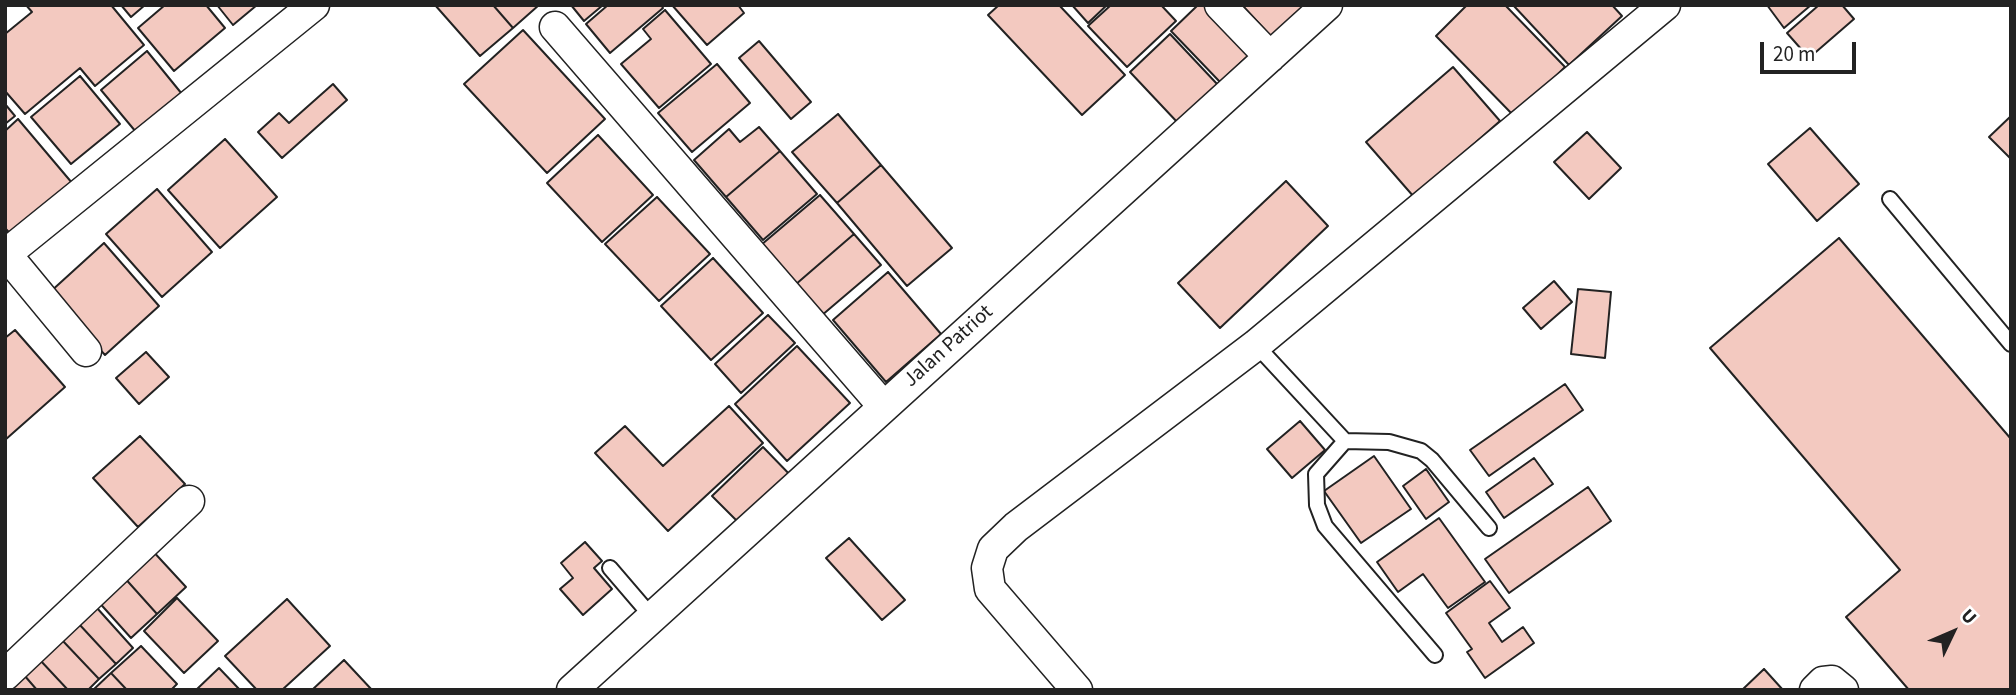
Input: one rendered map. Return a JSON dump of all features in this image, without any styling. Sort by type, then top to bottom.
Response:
[{"type":"street","points":[[86,351],[6,253],[314,5]]},
{"type":"street","points":[[1220,5],[1270,57]]},
{"type":"street","name":"Jalan Patriot","points":[[572,690],[1327,5]]},
{"type":"street","points":[[1077,690],[990,589],[987,568],[993,550],[1016,527],[1256,345],[1665,5]]},
{"type":"street","points":[[555,27],[884,407]]},
{"type":"street","points":[[5,675],[189,501]]},
{"type":"street","points":[[1815,690],[1822,682],[1832,681],[1843,690]]},
{"type":"lane","points":[[1890,199],[2011,344]]},
{"type":"lane","points":[[1256,345],[1345,441],[1390,442],[1421,452],[1432,460],[1489,528]]},
{"type":"lane","points":[[1345,441],[1316,474],[1317,505],[1325,526],[1435,655]]},
{"type":"lane","points":[[610,569],[652,617]]},
{"type":"building","points":[[26,5],[111,5],[144,45],[95,86],[80,68],[25,114],[5,91],[5,34],[32,12]]},
{"type":"building","points":[[121,5],[145,5],[131,17]]},
{"type":"building","points":[[165,5],[206,5],[225,28],[174,71],[138,28]]},
{"type":"building","points":[[217,5],[257,5],[233,25]]},
{"type":"building","points":[[435,5],[493,5],[513,28],[480,56]]},
{"type":"building","points":[[493,5],[539,5],[513,28]]},
{"type":"building","points":[[571,5],[603,5],[584,21]]},
{"type":"building","points":[[608,5],[661,5],[663,8],[610,53],[586,24]]},
{"type":"building","points":[[672,5],[738,5],[744,13],[707,45]]},
{"type":"building","points":[[999,5],[1059,5],[1125,75],[1082,115],[988,15]]},
{"type":"building","points":[[1072,5],[1107,5],[1088,23]]},
{"type":"building","points":[[1111,5],[1161,5],[1176,21],[1127,67],[1088,26]]},
{"type":"building","points":[[1198,5],[1206,5],[1251,53],[1220,82],[1171,31]]},
{"type":"building","points":[[1242,5],[1315,5],[1276,42]]},
{"type":"building","points":[[1467,5],[1505,5],[1565,67],[1515,117],[1436,36]]},
{"type":"building","points":[[1513,5],[1612,5],[1622,16],[1569,65]]},
{"type":"building","points":[[1767,5],[1811,5],[1784,28]]},
{"type":"building","points":[[1819,5],[1842,5],[1854,19],[1809,58],[1787,33]]},
{"type":"building","points":[[665,10],[711,64],[659,108],[621,64],[651,39],[643,29]]},
{"type":"building","points":[[523,30],[605,119],[547,173],[464,84]]},
{"type":"building","points":[[1170,34],[1218,85],[1178,123],[1130,72]]},
{"type":"building","points":[[759,41],[811,102],[791,119],[739,58]]},
{"type":"building","points":[[147,51],[182,94],[136,132],[101,90]]},
{"type":"building","points":[[717,64],[750,103],[692,152],[658,113]]},
{"type":"building","points":[[1453,67],[1500,121],[1414,197],[1366,142]]},
{"type":"building","points":[[80,76],[120,124],[71,164],[31,117]]},
{"type":"building","points":[[333,84],[347,100],[282,158],[258,132],[279,113],[289,123]]},
{"type":"building","points":[[5,104],[15,116],[5,124]]},
{"type":"building","points":[[838,114],[881,165],[837,203],[792,152]]},
{"type":"building","points":[[2011,116],[2011,159],[1989,137]]},
{"type":"building","points":[[18,119],[78,190],[17,241],[5,228],[5,131]]},
{"type":"building","points":[[759,127],[780,151],[726,197],[694,160],[729,129],[740,142]]},
{"type":"building","points":[[1810,128],[1859,184],[1817,221],[1768,164]]},
{"type":"building","points":[[1587,132],[1621,168],[1589,199],[1554,162]]},
{"type":"building","points":[[598,135],[653,195],[602,242],[547,183]]},
{"type":"building","points":[[225,139],[277,197],[220,248],[168,190]]},
{"type":"building","points":[[780,151],[817,194],[763,240],[726,197]]},
{"type":"building","points":[[881,165],[952,248],[907,286],[837,203]]},
{"type":"building","points":[[1286,181],[1328,226],[1220,328],[1178,283]]},
{"type":"building","points":[[157,189],[212,252],[162,297],[106,234]]},
{"type":"building","points":[[820,195],[854,234],[795,285],[761,245]]},
{"type":"building","points":[[657,197],[710,254],[659,301],[605,244]]},
{"type":"building","points":[[854,234],[881,265],[821,316],[795,285]]},
{"type":"building","points":[[1839,238],[2011,439],[2011,690],[1909,690],[1846,617],[1900,570],[1710,348]]},
{"type":"building","points":[[104,243],[159,306],[105,355],[49,293]]},
{"type":"building","points":[[713,258],[763,313],[711,360],[661,306]]},
{"type":"building","points":[[888,272],[941,334],[886,382],[833,320]]},
{"type":"building","points":[[1554,281],[1572,302],[1541,329],[1523,308]]},
{"type":"building","points":[[1578,289],[1611,292],[1605,358],[1571,354]]},
{"type":"building","points":[[768,315],[795,343],[741,393],[715,364]]},
{"type":"building","points":[[15,330],[65,387],[5,440],[5,338]]},
{"type":"building","points":[[797,346],[850,403],[787,461],[735,404]]},
{"type":"building","points":[[146,352],[169,377],[139,404],[116,378]]},
{"type":"building","points":[[1565,384],[1583,410],[1489,476],[1470,450]]},
{"type":"building","points":[[729,406],[763,443],[668,531],[595,453],[625,426],[663,466]]},
{"type":"building","points":[[1300,421],[1325,450],[1292,478],[1267,449]]},
{"type":"building","points":[[140,436],[185,484],[138,527],[93,478]]},
{"type":"building","points":[[763,447],[796,481],[746,530],[712,496]]},
{"type":"building","points":[[1374,456],[1411,509],[1361,543],[1324,491]]},
{"type":"building","points":[[1534,458],[1553,484],[1504,518],[1486,492]]},
{"type":"building","points":[[1426,469],[1449,502],[1426,519],[1403,486]]},
{"type":"building","points":[[1588,487],[1611,521],[1509,593],[1485,559]]},
{"type":"building","points":[[1439,518],[1485,582],[1448,608],[1423,574],[1398,592],[1377,562]]},
{"type":"building","points":[[849,538],[905,600],[882,620],[826,558]]},
{"type":"building","points":[[585,542],[602,561],[594,568],[612,589],[583,615],[560,589],[573,578],[561,563]]},
{"type":"building","points":[[150,548],[186,587],[157,614],[122,575]]},
{"type":"building","points":[[122,575],[157,614],[131,638],[96,599]]},
{"type":"building","points":[[1490,581],[1510,608],[1489,623],[1502,642],[1523,627],[1534,643],[1485,678],[1467,652],[1472,649],[1446,613]]},
{"type":"building","points":[[177,598],[218,641],[184,673],[144,631]]},
{"type":"building","points":[[287,599],[330,646],[282,690],[257,690],[225,656]]},
{"type":"building","points":[[97,608],[133,648],[116,664],[79,624]]},
{"type":"building","points":[[79,624],[116,664],[99,679],[62,640]]},
{"type":"building","points":[[62,640],[99,679],[88,690],[68,690],[40,660]]},
{"type":"building","points":[[141,646],[177,684],[171,690],[127,690],[111,673]]},
{"type":"building","points":[[40,660],[68,690],[37,690],[24,675]]},
{"type":"building","points":[[344,660],[372,690],[312,690]]},
{"type":"building","points":[[219,668],[240,690],[196,690]]},
{"type":"building","points":[[1764,669],[1783,690],[1742,690]]},
{"type":"building","points":[[111,673],[127,690],[93,690]]},
{"type":"building","points":[[24,675],[37,690],[8,690]]}]
